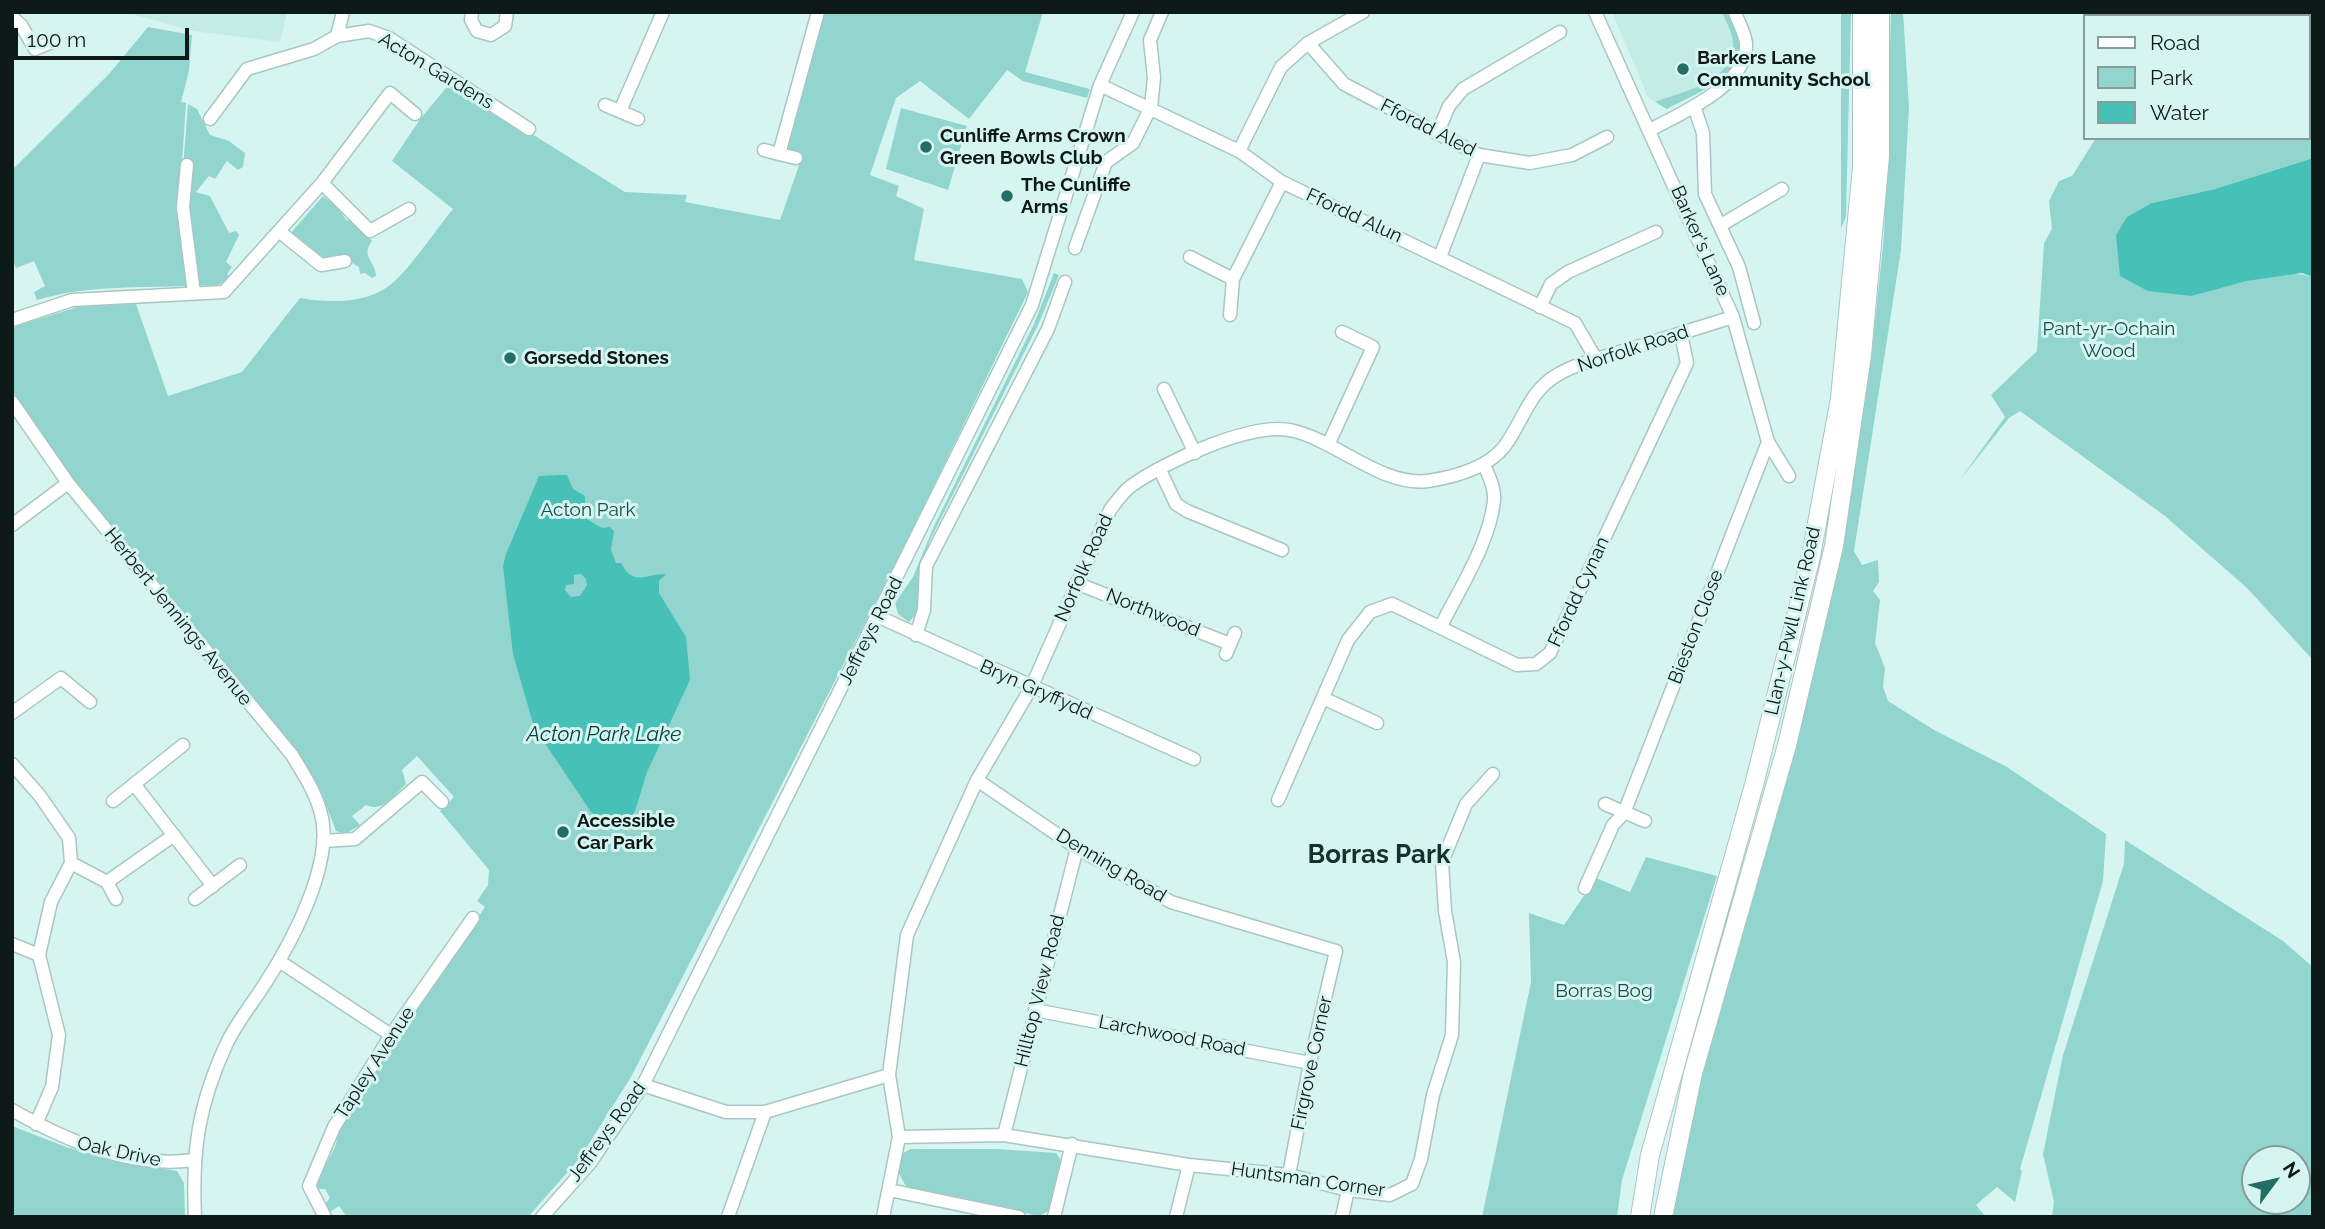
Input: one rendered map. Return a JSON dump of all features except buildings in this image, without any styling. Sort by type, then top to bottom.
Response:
[{"type":"highway","name":"Llan-y-Pwll Link Road","points":[[1640,1217],[1650,1155],[1754,785],[1812,550],[1840,398],[1859,194],[1861,12]]},
{"type":"highway","name":"Llan-y-Pwll Link Road","points":[[1664,1217],[1693,1073],[1787,745],[1834,546],[1862,355],[1880,156],[1880,12]]},
{"type":"street","points":[[337,36],[343,12]]},
{"type":"street","points":[[472,12],[471,20],[477,31],[491,35],[505,26],[507,13]]},
{"type":"street","points":[[620,111],[663,12]]},
{"type":"street","points":[[779,154],[818,12]]},
{"type":"street","name":"Jeffreys Road","points":[[542,1217],[590,1163],[643,1085],[879,617],[1032,305],[1100,85],[1133,12]]},
{"type":"street","points":[[1075,248],[1106,162],[1133,143],[1151,107],[1154,78],[1150,40],[1162,12]]},
{"type":"street","points":[[1240,151],[1281,67],[1308,43],[1363,12]]},
{"type":"street","name":"Barker's Lane","points":[[1595,12],[1621,75],[1650,130],[1733,317],[1768,442],[1788,476]]},
{"type":"street","points":[[1650,130],[1693,106],[1736,76],[1745,57],[1746,41],[1735,12]]},
{"type":"street","points":[[12,18],[21,25],[35,49],[52,42]]},
{"type":"street","name":"Acton Gardens","points":[[210,119],[247,69],[314,50],[337,36],[369,31],[389,38],[529,129]]},
{"type":"street","points":[[1437,134],[1450,106],[1462,89],[1560,32]]},
{"type":"street","name":"Ffordd Aled","points":[[1308,43],[1343,84],[1479,155],[1530,163],[1572,155],[1607,137]]},
{"type":"street","name":"Ffordd Alun","points":[[1100,85],[1240,151],[1282,182],[1575,323],[1596,359]]},
{"type":"street","points":[[12,320],[72,300],[213,294],[228,289],[322,183],[390,93],[415,114]]},
{"type":"street","points":[[605,105],[638,119]]},
{"type":"street","points":[[1693,106],[1703,133],[1705,194],[1758,309],[1754,323]]},
{"type":"street","points":[[764,150],[796,158]]},
{"type":"street","points":[[1440,257],[1479,155]]},
{"type":"street","points":[[187,165],[183,207],[194,293]]},
{"type":"street","points":[[1230,315],[1233,279],[1282,182]]},
{"type":"street","points":[[322,183],[342,200],[370,231],[409,209]]},
{"type":"street","points":[[1721,225],[1777,196]]},
{"type":"street","points":[[280,232],[321,265],[345,261]]},
{"type":"street","points":[[1540,307],[1551,284],[1568,272],[1656,232]]},
{"type":"street","points":[[1190,257],[1233,279]]},
{"type":"street","name":"Jeffreys Road","points":[[916,635],[924,610],[926,566],[1048,328],[1065,282]]},
{"type":"street","name":"Norfolk Road","points":[[883,1217],[899,1138],[889,1074],[907,935],[977,780],[1031,688],[1110,510],[1129,487],[1195,453],[1257,431],[1293,430],[1366,465],[1407,480],[1444,478],[1484,465],[1503,447],[1532,396],[1556,375],[1596,359],[1733,317]]},
{"type":"street","points":[[1328,445],[1379,350],[1342,332]]},
{"type":"street","name":"Ffordd Cynan","points":[[1278,800],[1325,699],[1348,640],[1370,612],[1392,604],[1517,665],[1536,664],[1550,653],[1686,363],[1681,334]]},
{"type":"street","points":[[1164,389],[1195,453]]},
{"type":"street","name":"Herbert Jennings Avenue","points":[[12,402],[68,483],[292,755],[316,797],[322,819],[323,841],[311,892],[279,961],[227,1043],[204,1099],[193,1160],[195,1217]]},
{"type":"street","name":"Bieston Close","points":[[1585,888],[1614,825],[1624,813],[1768,442]]},
{"type":"street","points":[[1441,626],[1482,543],[1494,500],[1492,485],[1484,465]]},
{"type":"street","points":[[1160,470],[1176,504],[1186,511],[1272,538],[1282,550]]},
{"type":"street","points":[[12,526],[68,483]]},
{"type":"street","name":"Northwood","points":[[1076,583],[1230,644]]},
{"type":"street","name":"Bryn Gryffydd","points":[[879,617],[1194,760]]},
{"type":"street","points":[[12,713],[61,678],[90,702]]},
{"type":"street","points":[[1325,699],[1377,723]]},
{"type":"street","points":[[113,801],[183,745]]},
{"type":"street","points":[[12,764],[40,796],[69,838],[71,863],[51,902],[39,955],[59,1035],[52,1087],[36,1124]]},
{"type":"street","name":"Huntsman Corner","points":[[899,1138],[1004,1135],[1189,1165],[1289,1175],[1348,1190],[1390,1195],[1412,1184],[1421,1159],[1433,1095],[1452,1035],[1454,962],[1445,911],[1442,862],[1465,804],[1493,775]]},
{"type":"street","name":"Denning Road","points":[[977,780],[1077,848],[1171,902],[1336,951]]},
{"type":"street","points":[[323,841],[355,839],[422,782],[442,802]]},
{"type":"street","points":[[134,784],[212,886]]},
{"type":"street","points":[[1605,804],[1645,821]]},
{"type":"street","points":[[107,882],[174,835]]},
{"type":"street","name":"Hilltop View Road","points":[[1004,1135],[1077,848]]},
{"type":"street","points":[[71,863],[107,882],[116,899]]},
{"type":"street","points":[[195,899],[240,865]]},
{"type":"street","name":"Tapley Avenue","points":[[325,1217],[309,1186],[334,1127],[391,1035],[472,918]]},
{"type":"street","points":[[12,944],[39,955]]},
{"type":"street","name":"Firgrove Corner","points":[[1289,1175],[1310,1063],[1336,951]]},
{"type":"street","points":[[279,961],[391,1035]]},
{"type":"street","name":"Larchwood Road","points":[[1035,1010],[1310,1063]]},
{"type":"street","points":[[643,1085],[726,1112],[765,1112],[889,1074]]},
{"type":"street","name":"Oak Drive","points":[[12,1110],[67,1140],[123,1156],[174,1163],[193,1160]]},
{"type":"street","points":[[727,1217],[765,1112]]},
{"type":"street","points":[[1055,1217],[1072,1144]]},
{"type":"street","points":[[1176,1217],[1189,1165]]},
{"type":"street","points":[[889,1190],[1019,1217]]},
{"type":"street","points":[[1342,1217],[1348,1190]]},
{"type":"shaded area","points":[[125,12],[287,12],[280,42],[193,31]]},
{"type":"shaded area","name":"Barkers Lane Community School","points":[[1612,12],[1727,12],[1739,42],[1736,60],[1723,78],[1667,109],[1648,97]]},
{"type":"green space","name":"Acton Park","points":[[823,12],[1043,12],[1025,72],[1090,89],[1087,98],[1023,81],[1007,70],[969,119],[920,81],[896,98],[870,175],[899,186],[896,196],[924,209],[914,260],[1022,279],[1028,292],[906,543],[631,1077],[580,1158],[528,1217],[347,1217],[339,1206],[328,1213],[326,1203],[330,1198],[325,1189],[318,1189],[317,1181],[335,1147],[342,1121],[485,907],[477,901],[488,885],[489,870],[440,811],[454,797],[417,756],[402,770],[406,784],[393,798],[378,807],[366,805],[352,816],[360,825],[345,834],[336,831],[322,794],[303,761],[263,709],[105,523],[63,469],[12,390],[12,327],[78,307],[136,304],[168,396],[242,372],[300,298],[322,301],[358,299],[380,291],[397,279],[453,209],[392,161],[421,118],[450,83],[625,192],[687,195],[685,202],[780,220],[803,154],[788,149]]},
{"type":"green space","points":[[1722,12],[1727,12],[1739,43],[1738,56],[1732,67],[1713,84],[1667,109],[1655,102],[1705,83],[1725,67],[1731,56],[1733,43]]},
{"type":"green space","points":[[1841,12],[1851,12],[1846,216],[1841,229]]},
{"type":"green space","points":[[1891,12],[1903,12],[1909,107],[1901,250],[1854,551],[1862,565],[1878,560],[1879,582],[1873,591],[1880,600],[1875,643],[1885,668],[1883,687],[1888,701],[1934,730],[2007,767],[2106,834],[2103,881],[2020,1169],[2022,1171],[2015,1202],[1997,1187],[1976,1205],[1986,1217],[1670,1217],[1681,1148],[1841,533],[1871,361],[1884,236]]},
{"type":"green space","name":"Pant-yr-Ochain Wood","points":[[2313,12],[2313,158],[2215,189],[2152,203],[2192,296],[2270,276],[2300,274],[2313,277],[2313,660],[2247,588],[2165,516],[2020,411],[2009,418],[1959,481],[2005,417],[1991,395],[2037,351],[2044,243],[2052,229],[2049,201],[2059,181],[2072,176],[2095,140],[2311,140],[2311,14],[2197,14]]},
{"type":"green space","points":[[148,27],[192,35],[189,71],[181,102],[186,103],[179,207],[189,286],[93,290],[37,300],[34,292],[45,286],[34,261],[16,268],[12,259],[12,170],[109,74]]},
{"type":"green space","points":[[188,104],[197,109],[210,135],[229,141],[245,153],[243,167],[238,170],[227,161],[215,179],[209,176],[196,192],[210,196],[229,233],[236,231],[239,235],[226,262],[232,267],[227,274],[230,278],[217,286],[198,285],[180,206]]},
{"type":"green space","name":"Cunliffe Arms Crown Green Bowls Club","points":[[901,108],[967,126],[948,190],[886,169]]},
{"type":"green space","points":[[323,196],[336,206],[347,221],[353,217],[372,241],[368,255],[376,276],[372,278],[365,273],[360,274],[359,267],[352,263],[324,262],[290,234]]},
{"type":"green space","points":[[1054,273],[1059,275],[1038,325],[929,542],[917,613],[909,622],[898,614],[895,603],[913,577],[934,526],[1034,324]]},
{"type":"green space","points":[[2125,840],[2283,941],[2313,967],[2313,1217],[2052,1217],[2054,1202],[2043,1154],[2063,1055],[2124,864]]},
{"type":"green space","name":"Borras Bog","points":[[1646,857],[1717,876],[1622,1180],[1617,1217],[1482,1217],[1531,982],[1529,913],[1564,925],[1596,878],[1630,892]]},
{"type":"green space","points":[[12,1126],[66,1147],[125,1163],[177,1171],[184,1183],[185,1217],[12,1217]]},
{"type":"green space","points":[[911,1149],[996,1149],[1056,1153],[1063,1163],[1051,1210],[1039,1216],[907,1188],[898,1172],[903,1153]]},
{"type":"water","points":[[2313,158],[2313,277],[2302,273],[2246,281],[2192,296],[2148,291],[2120,276],[2116,235],[2127,217],[2152,203],[2215,189]]},
{"type":"water","name":"Acton Park Lake","points":[[567,475],[573,489],[585,496],[585,518],[602,528],[610,527],[614,531],[611,550],[616,563],[621,563],[631,575],[641,578],[666,574],[659,581],[659,593],[686,637],[690,680],[647,772],[635,811],[629,821],[620,824],[606,822],[591,812],[534,727],[513,654],[503,566],[539,476]],"holes":[[[581,574],[587,585],[580,596],[571,597],[565,590],[566,585],[574,584],[574,575]]]},
{"type":"place","name":"Barkers Lane Community School","points":[[1683,69]]},
{"type":"place","name":"Cunliffe Arms Crown Green Bowls Club","points":[[926,147]]},
{"type":"place","name":"The Cunliffe Arms","points":[[1007,196]]},
{"type":"place","name":"Gorsedd Stones","points":[[510,358]]},
{"type":"place","name":"Accessible Car Park","points":[[563,832]]},
{"type":"district","name":"Borras Park","points":[[1379,855]]}]
